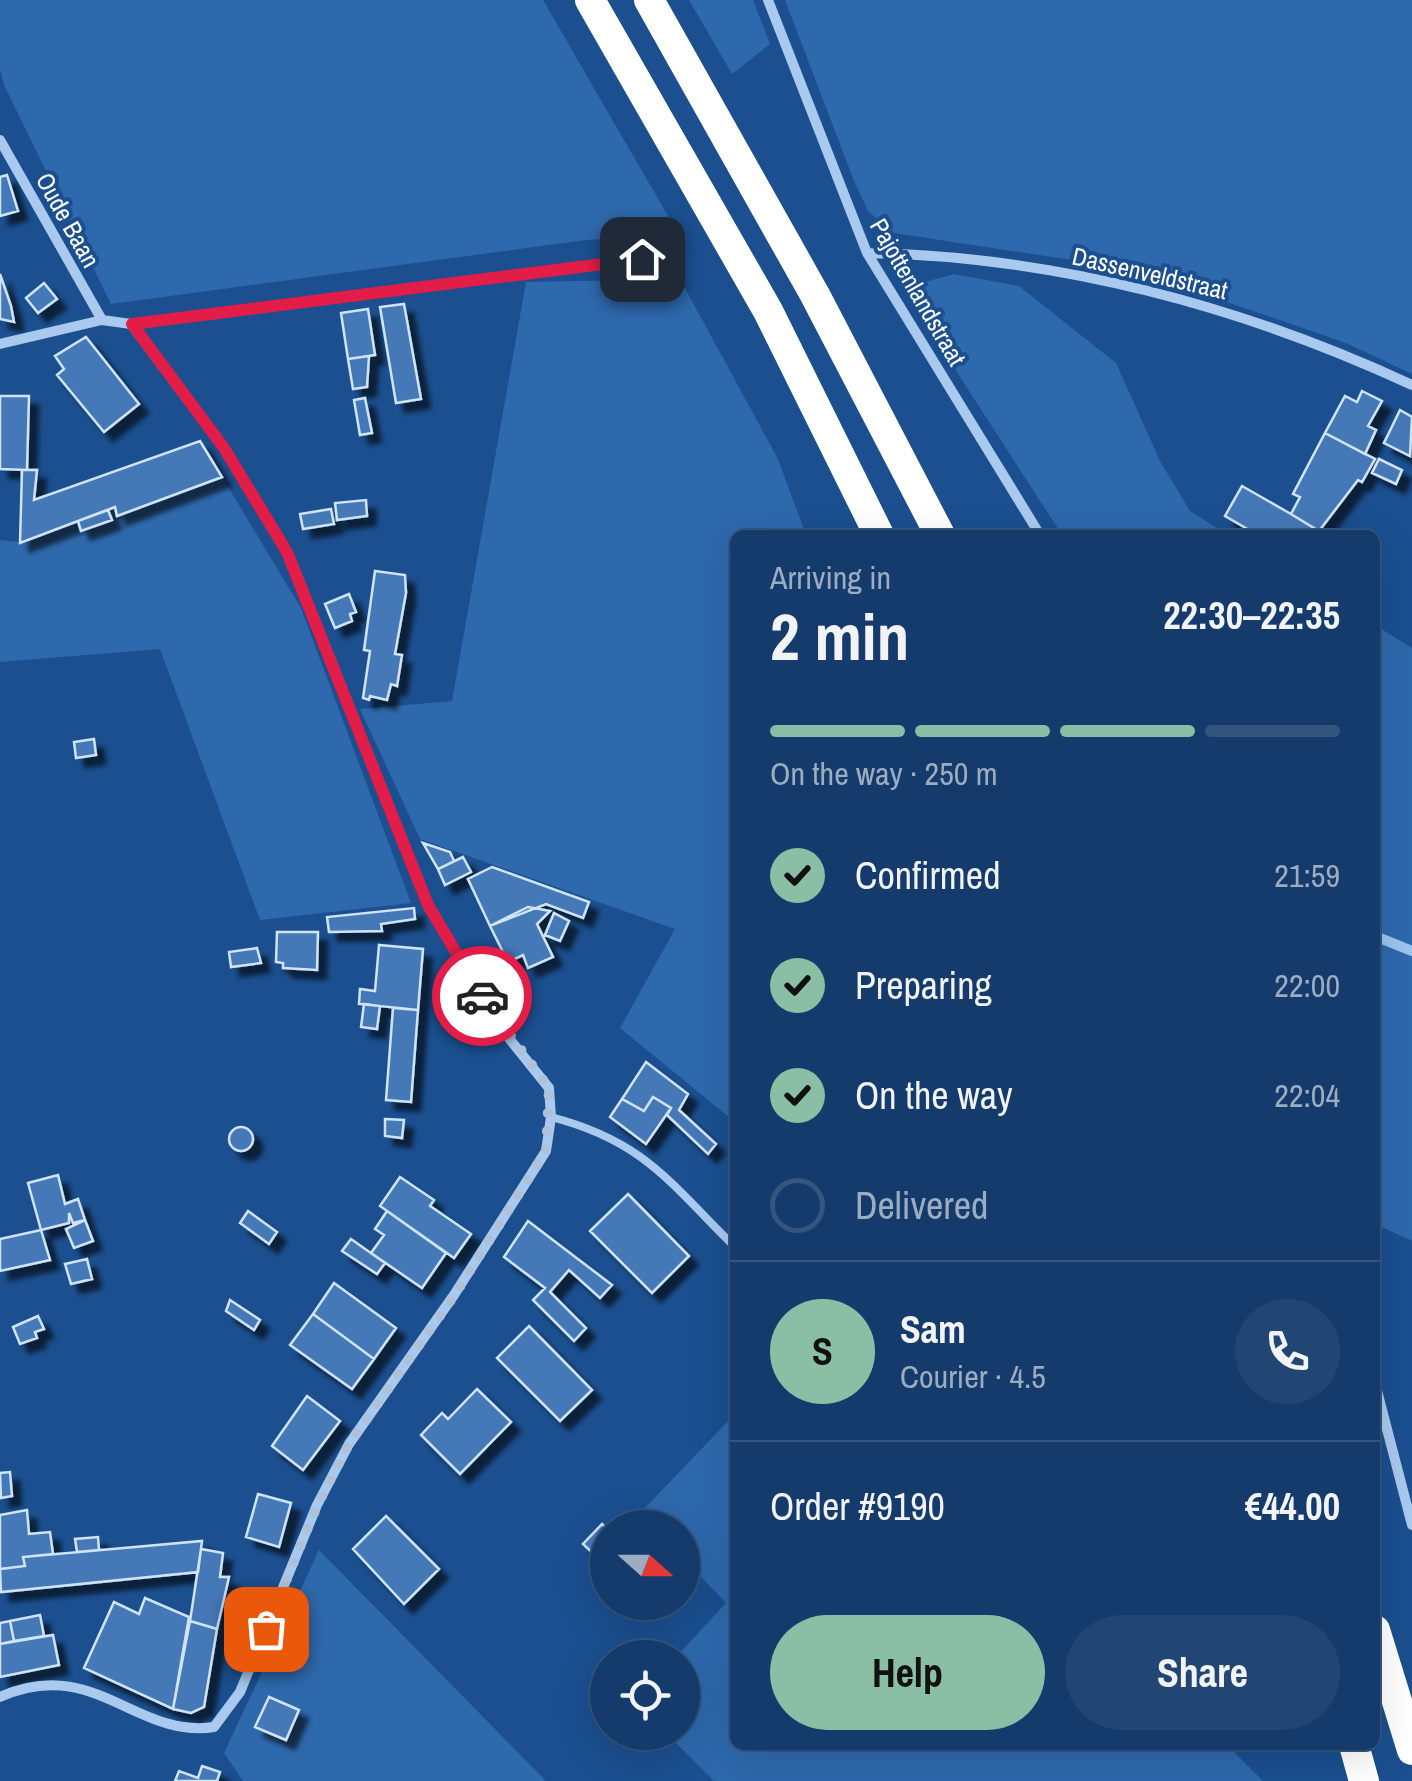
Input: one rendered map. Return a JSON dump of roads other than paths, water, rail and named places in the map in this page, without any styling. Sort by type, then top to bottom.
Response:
[{"type":"highway","points":[[590,0],[768,312],[877,530]]},
{"type":"highway","points":[[650,0],[815,295],[937,530]]},
{"type":"highway","points":[[1380,1646],[1412,1750]]},
{"type":"highway","points":[[1355,1750],[1364,1781]]},
{"type":"street","name":"Pajottenlandstraat","points":[[768,0],[867,253],[1037,530]]},
{"type":"street","name":"Oude Baan","points":[[0,140],[102,320]]},
{"type":"street","name":"Dassenveldstraat","points":[[867,253],[1021,263],[1239,315],[1412,385]]},
{"type":"street","points":[[0,344],[102,320],[132,324],[642,259]]},
{"type":"street","points":[[0,1696],[30,1683],[82,1688],[188,1731],[214,1727],[240,1692],[318,1504],[349,1444],[454,1296],[546,1151],[551,1117],[549,1088],[500,1026],[428,905],[287,552],[224,448],[132,324]]},
{"type":"street","points":[[1380,1402],[1412,1526]]},
{"type":"lane","points":[[551,1117],[600,1129],[637,1150],[730,1242]]},
{"type":"waterway","points":[[1380,938],[1412,951]]}]
